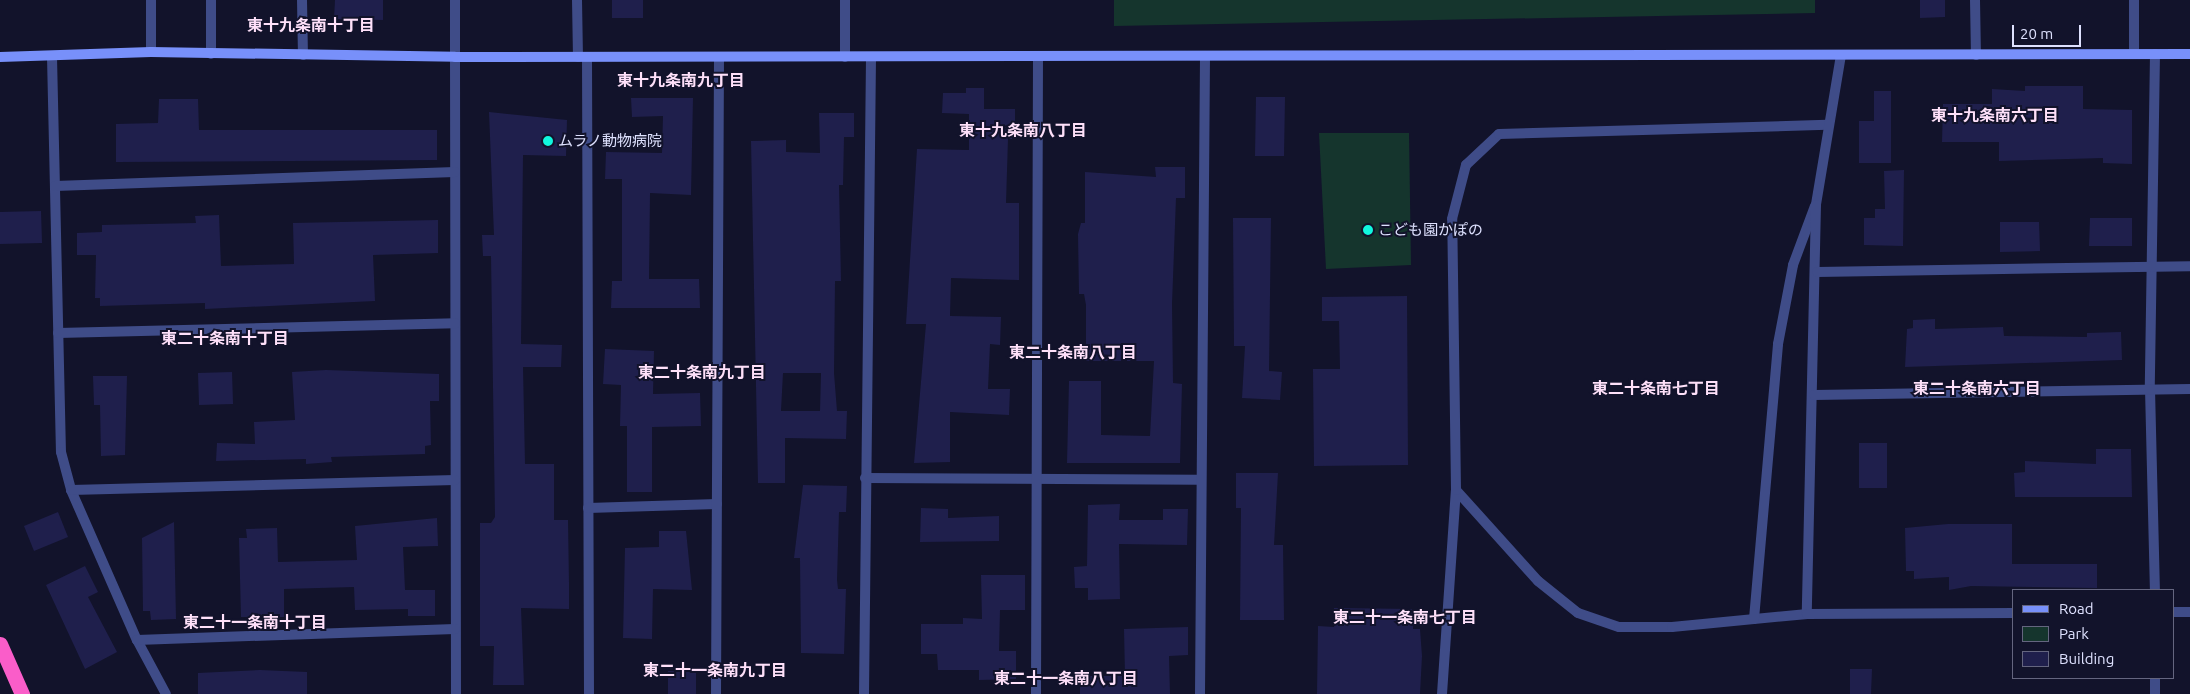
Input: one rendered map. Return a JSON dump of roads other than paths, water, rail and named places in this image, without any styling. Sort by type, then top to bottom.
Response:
[{"type":"highway","points":[[0,644],[22,694]]},
{"type":"street","points":[[151,0],[151,52]]},
{"type":"street","points":[[211,0],[211,54]]},
{"type":"street","points":[[302,0],[303,55]]},
{"type":"street","points":[[455,0],[456,694]]},
{"type":"street","points":[[577,0],[582,57],[589,694]]},
{"type":"street","points":[[844,0],[845,57]]},
{"type":"street","points":[[1975,0],[1976,54]]},
{"type":"street","points":[[2134,0],[2134,54]]},
{"type":"street","points":[[0,56],[52,57],[151,52],[455,57],[2190,54]]},
{"type":"street","points":[[2154,54],[2150,389],[2155,589]]},
{"type":"street","points":[[1807,614],[1817,272],[1816,205],[1827,124],[1841,55]]},
{"type":"street","points":[[1200,694],[1199,480],[1205,56]]},
{"type":"street","points":[[52,57],[61,452],[71,490],[137,640],[166,694]]},
{"type":"street","points":[[716,694],[718,57]]},
{"type":"street","points":[[864,694],[871,57]]},
{"type":"street","points":[[1036,694],[1039,479],[1038,57]]},
{"type":"street","points":[[1442,694],[1456,490],[1452,219],[1466,165],[1499,134],[1827,124]]},
{"type":"street","points":[[55,186],[455,172]]},
{"type":"street","points":[[1754,619],[1778,344],[1793,265],[1816,205]]},
{"type":"street","points":[[1817,272],[2190,266]]},
{"type":"street","points":[[58,333],[455,323]]},
{"type":"street","points":[[1814,395],[2190,389]]},
{"type":"street","points":[[865,478],[1199,480]]},
{"type":"street","points":[[71,490],[455,480]]},
{"type":"street","points":[[1456,490],[1538,581],[1578,613],[1619,627],[1672,628],[1807,614],[2012,613]]},
{"type":"street","points":[[588,508],[717,504]]},
{"type":"street","points":[[2175,612],[2190,612]]},
{"type":"street","points":[[137,640],[455,629]]},
{"type":"street","points":[[2155,679],[2155,694]]},
{"type":"place","name":"ムラノ動物病院","points":[[548,141]]},
{"type":"place","name":"こども園かぽの","points":[[1368,230]]},
{"type":"district","name":"東十九条南十丁目","points":[[311,25]]},
{"type":"district","name":"東十九条南九丁目","points":[[681,80]]},
{"type":"district","name":"東十九条南六丁目","points":[[1995,115]]},
{"type":"district","name":"東十九条南八丁目","points":[[1023,130]]},
{"type":"district","name":"東二十条南十丁目","points":[[225,338]]},
{"type":"district","name":"東二十条南八丁目","points":[[1073,352]]},
{"type":"district","name":"東二十条南九丁目","points":[[702,372]]},
{"type":"district","name":"東二十条南七丁目","points":[[1656,388]]},
{"type":"district","name":"東二十条南六丁目","points":[[1977,388]]},
{"type":"district","name":"東二十一条南七丁目","points":[[1405,617]]},
{"type":"district","name":"東二十一条南十丁目","points":[[255,622]]},
{"type":"district","name":"東二十一条南九丁目","points":[[715,670]]},
{"type":"district","name":"東二十一条南八丁目","points":[[1066,678]]}]
